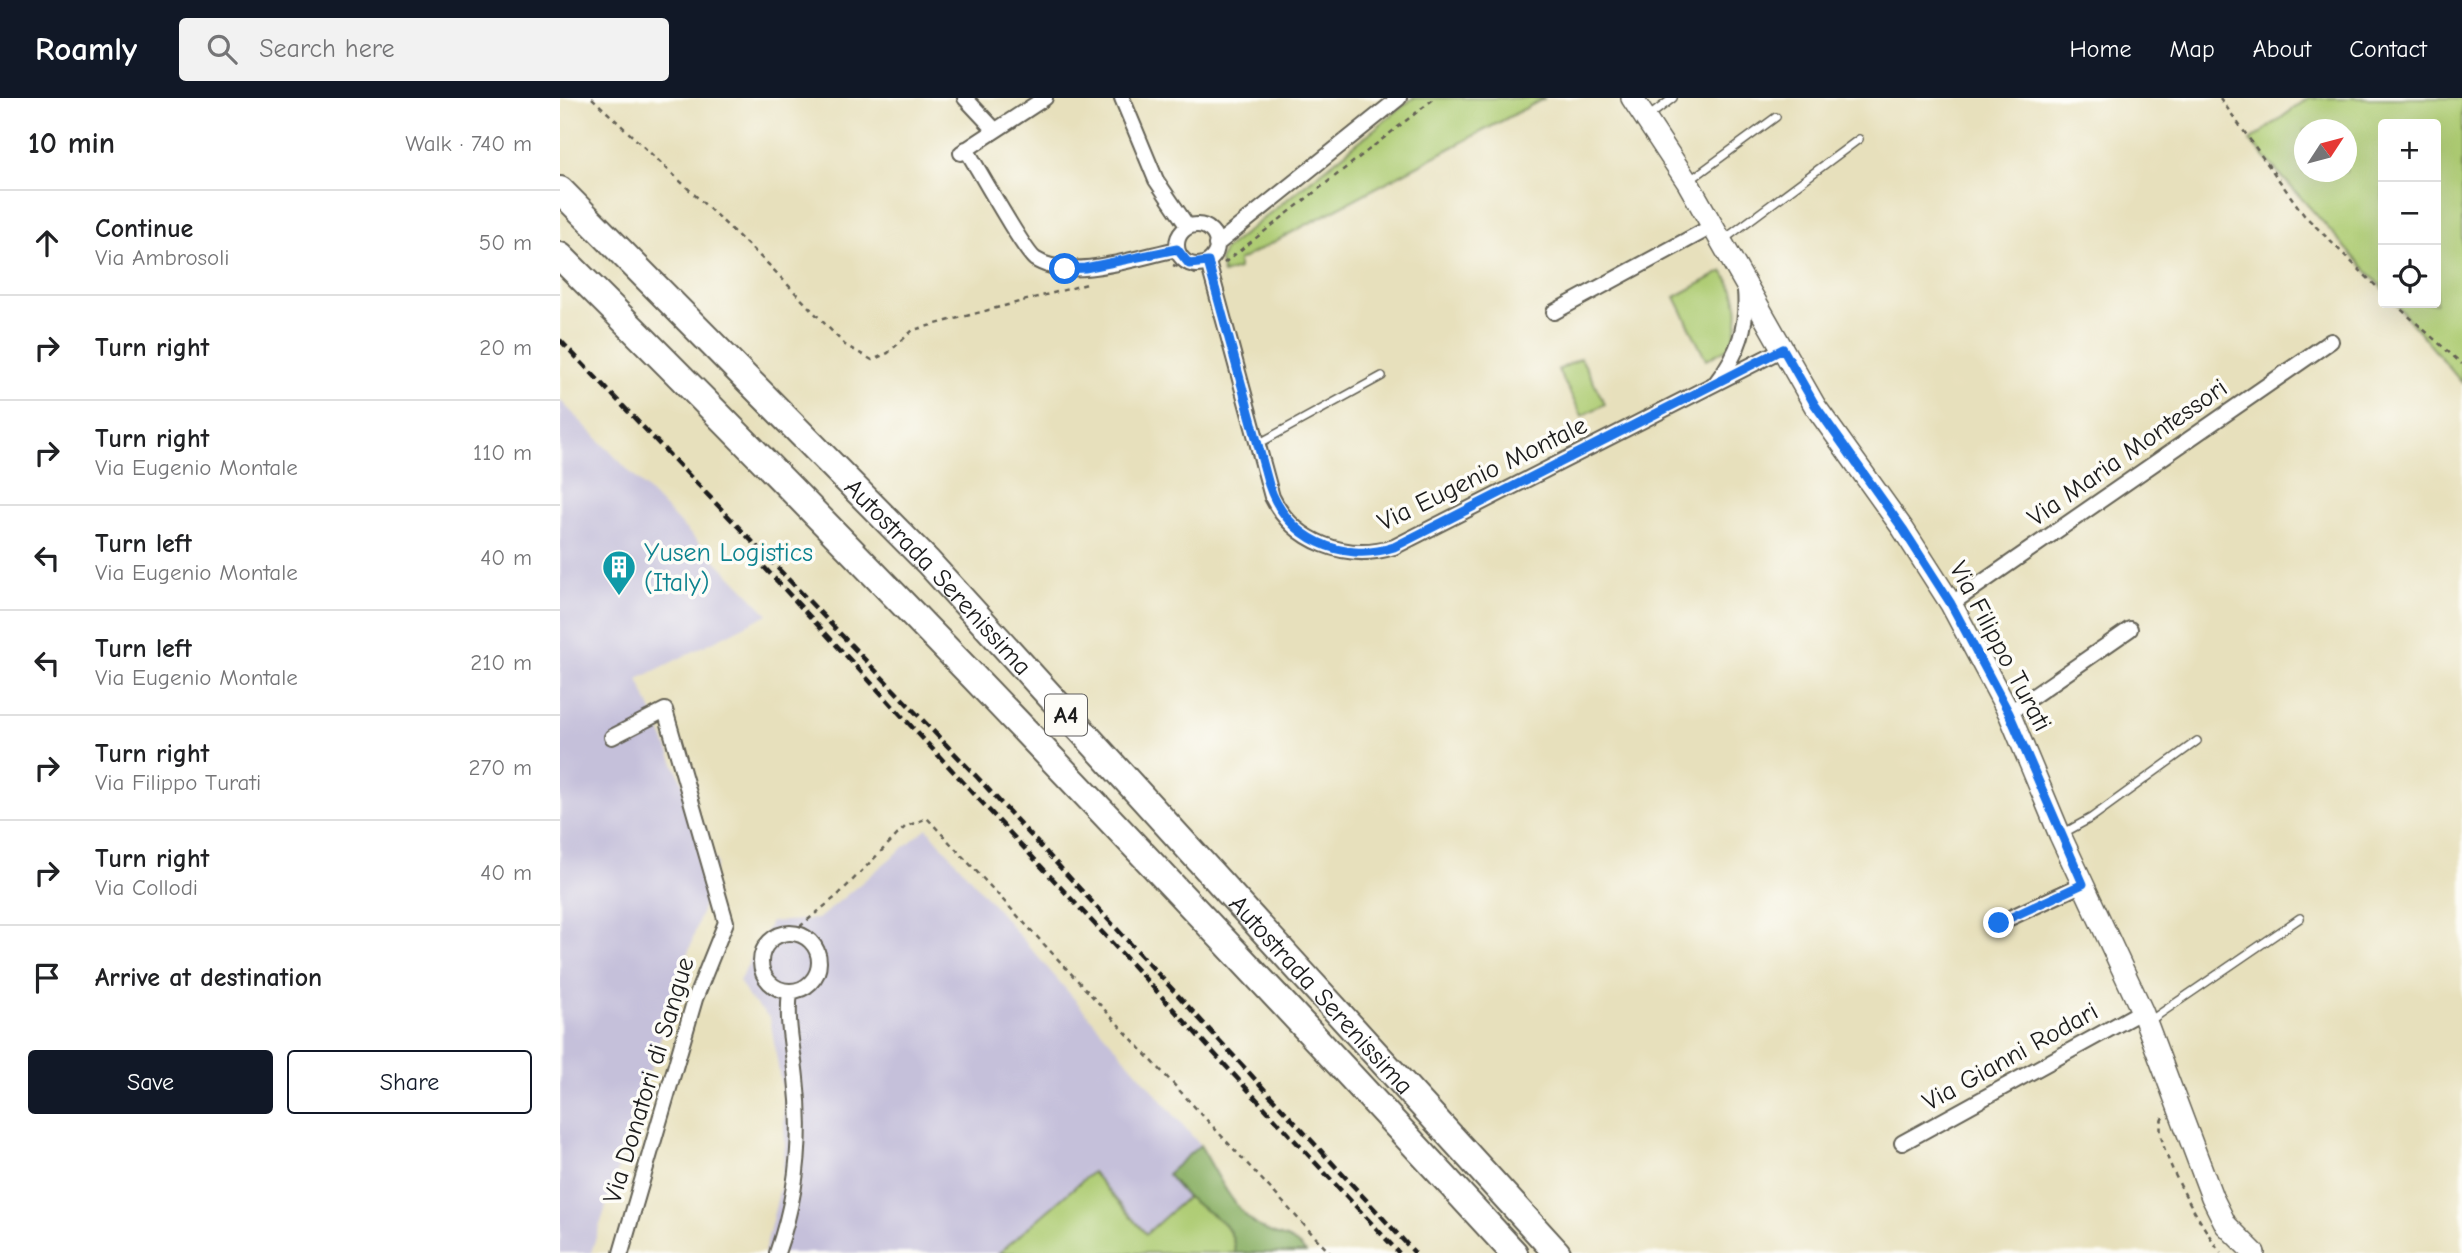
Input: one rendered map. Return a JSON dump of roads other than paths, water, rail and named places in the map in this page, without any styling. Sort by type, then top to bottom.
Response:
[{"type":"highway","name":"Autostrada Serenissima","points":[[560,190],[928,562],[1557,1253]]},
{"type":"highway","name":"Autostrada Serenissima","points":[[560,256],[815,511],[1286,1004],[1514,1253]]},
{"type":"street","points":[[965,98],[995,130]]},
{"type":"street","points":[[1045,98],[963,151],[1033,258],[1065,269],[1174,255],[1189,264],[1209,267],[1216,245],[1399,98]]},
{"type":"street","points":[[1122,98],[1156,180],[1188,227],[1207,229],[1216,245]]},
{"type":"street","name":"Via Filippo Turati","points":[[1632,98],[1688,183],[1815,405],[1903,529],[1951,604],[2009,713],[2060,835],[2145,1017],[2212,1197],[2227,1225],[2254,1253]]},
{"type":"street","points":[[1174,255],[1179,236],[1188,227]]},
{"type":"street","points":[[1553,312],[1717,234]]},
{"type":"street","name":"Via Eugenio Montale","points":[[1209,267],[1272,497],[1293,527],[1332,548],[1375,552],[1406,541],[1783,349]]},
{"type":"street","name":"Via Eugenio Montale","points":[[1714,384],[1731,360],[1743,335],[1745,284]]},
{"type":"street","name":"Via Maria Montessori","points":[[1951,604],[2331,341]]},
{"type":"street","points":[[2009,713],[2130,629]]},
{"type":"street","name":"Via Donatori di Sangue","points":[[612,737],[665,710],[726,922],[695,999],[621,1253]]},
{"type":"street","points":[[1999,923],[2083,884]]},
{"type":"street","points":[[792,933],[810,940],[816,948],[818,968],[808,985],[789,992],[771,985],[761,970],[760,961],[767,943],[774,937],[792,933]]},
{"type":"street","points":[[777,1253],[796,1187],[798,1150],[796,1077],[788,1027],[789,992]]},
{"type":"street","name":"Via Gianni Rodari","points":[[1902,1143],[2145,1017]]},
{"type":"lane","points":[[1646,118],[1673,98]]},
{"type":"lane","points":[[1688,183],[1776,117]]},
{"type":"lane","points":[[1717,234],[1859,139]]},
{"type":"lane","points":[[1257,444],[1382,376]]},
{"type":"lane","points":[[2060,835],[2091,818],[2197,741]]},
{"type":"lane","points":[[2145,1017],[2300,918]]},
{"type":"railway","points":[[560,340],[977,777],[1415,1253]]},
{"type":"railway","points":[[764,567],[1399,1253]]},
{"type":"place","name":"Yusen Logistics (Italy)","points":[[619,597]]}]
